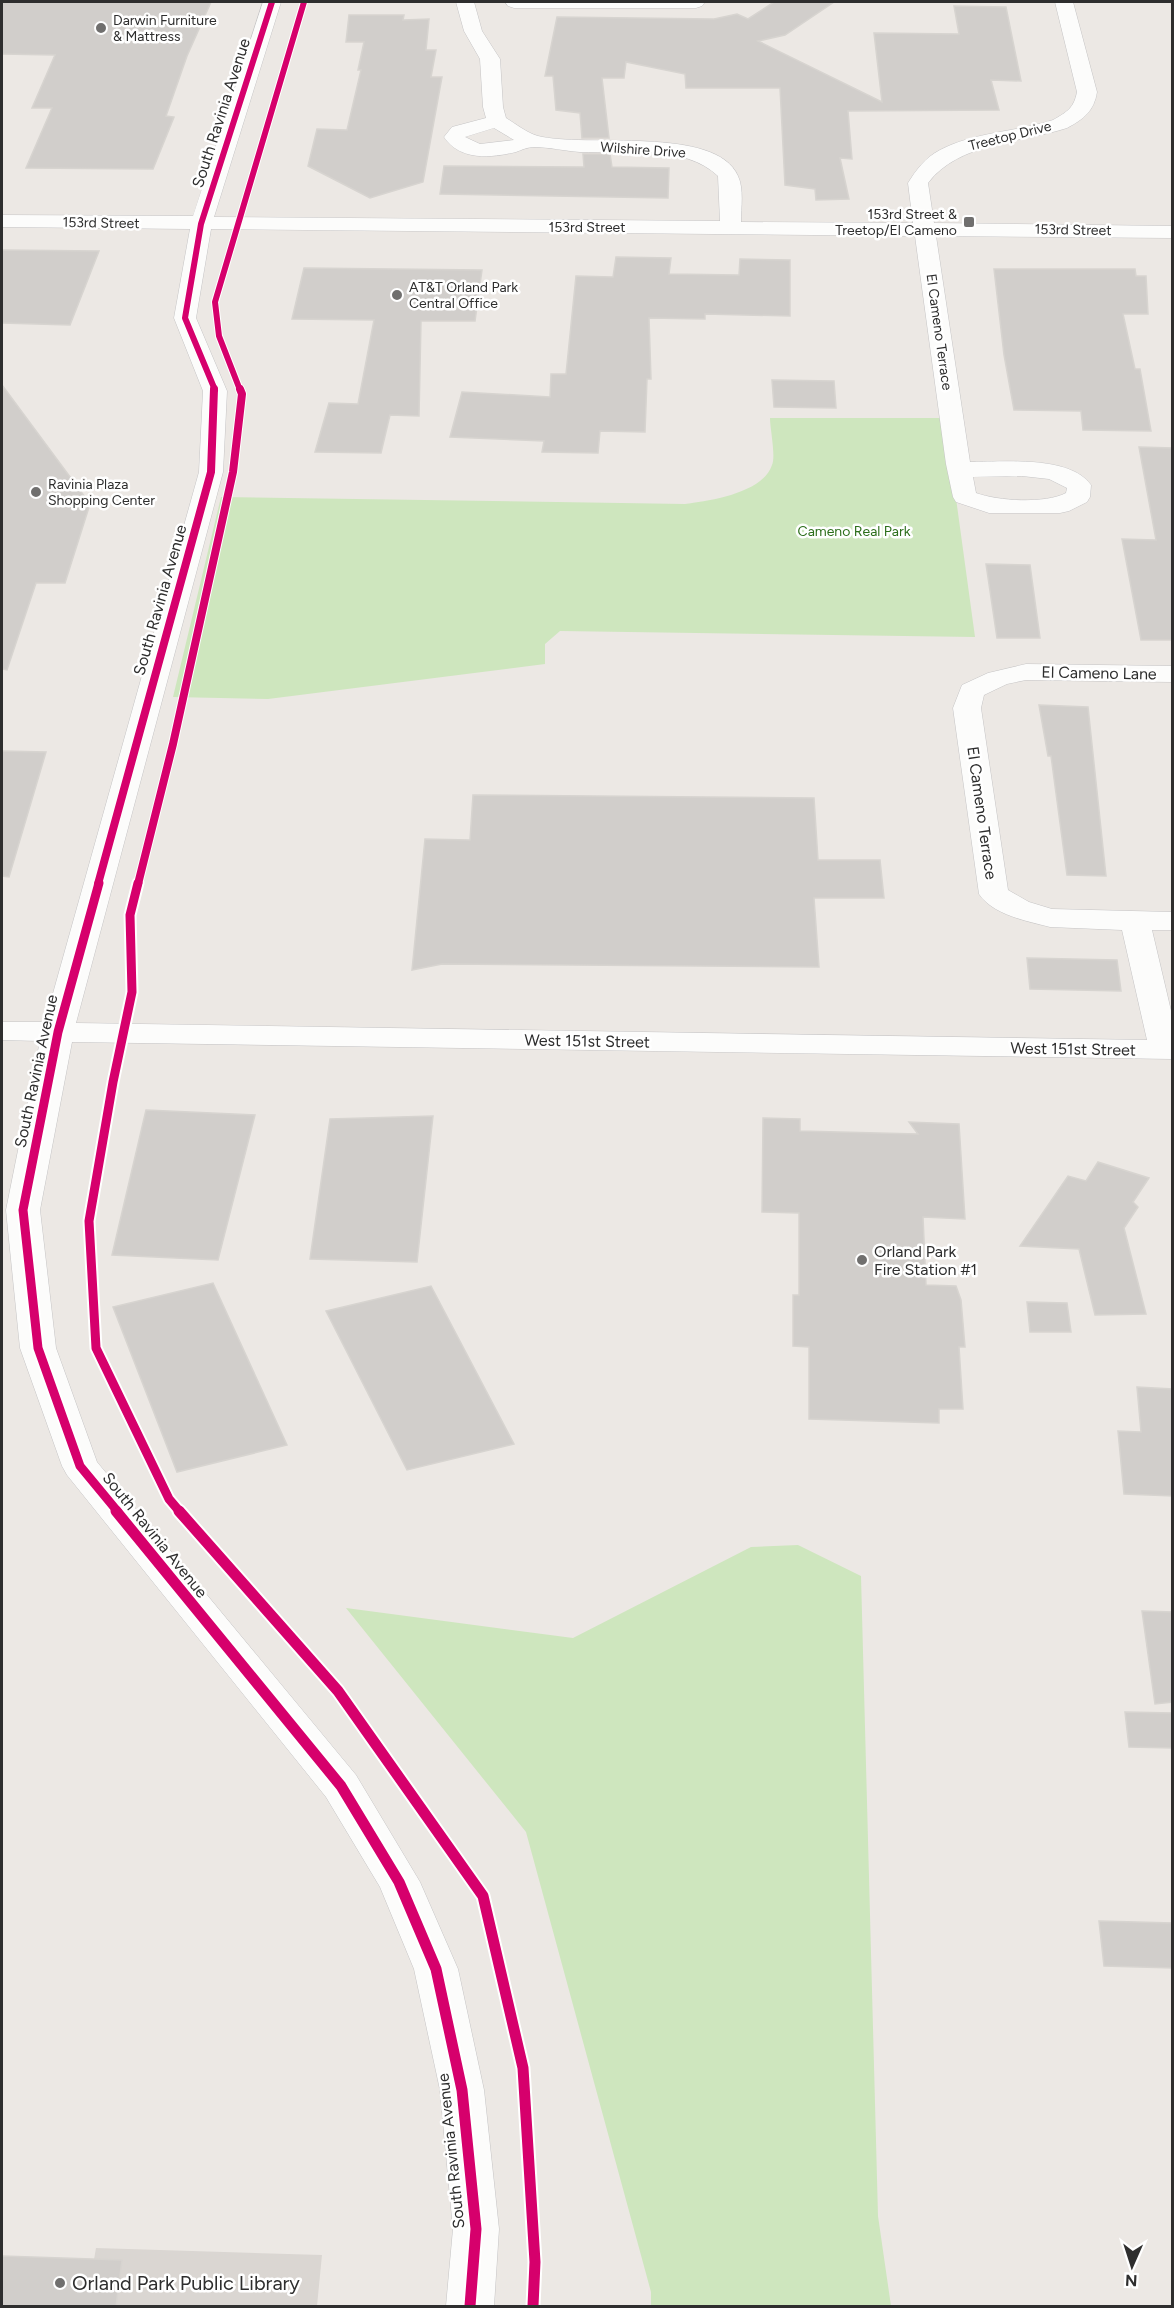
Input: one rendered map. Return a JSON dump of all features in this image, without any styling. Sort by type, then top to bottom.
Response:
[{"type":"street","name":"South Ravinia Avenue","points":[[272,2],[201,224],[185,318],[214,391],[211,472],[58,1032],[23,1210],[38,1348],[80,1466],[341,1786],[399,1882],[436,1969],[462,2090],[476,2229],[470,2307]]},
{"type":"street","points":[[465,2],[473,31],[490,59],[493,107],[497,121]]},
{"type":"street","points":[[514,2],[696,2]]},
{"type":"street","name":"Treetop Drive","points":[[924,229],[918,183],[930,165],[965,147],[1051,128],[1071,119],[1084,106],[1087,92],[1064,2]]},
{"type":"street","name":"Wilshire Drive","points":[[533,141],[497,121],[459,131],[454,137],[468,147],[484,149],[501,149],[533,141],[579,147],[681,149],[717,161],[729,176],[731,228]]},
{"type":"street","name":"153rd Street","points":[[2,221],[1173,231]]},
{"type":"street","name":"El Cameno Terrace","points":[[924,229],[959,470]]},
{"type":"street","name":"El Cameno Terrace","points":[[1026,672],[990,680],[972,691],[967,708],[994,894],[1018,908],[1050,918],[1135,921]]},
{"type":"street","name":"El Cameno Lane","points":[[1026,672],[1173,674]]},
{"type":"street","points":[[1169,1050],[1135,921],[1173,921]]},
{"type":"street","name":"West 151st Street","points":[[2,1031],[1169,1050]]},
{"type":"green space","name":"Cameno Real Park","points":[[770,418],[945,418],[975,637],[560,631],[545,644],[545,664],[268,699],[173,697],[221,497],[696,503],[747,489],[767,475],[773,461]]},
{"type":"green space","points":[[798,1545],[861,1576],[878,2216],[891,2306],[651,2306],[651,2292],[526,1832],[346,1608],[573,1638],[751,1547]]},
{"type":"shaded area","points":[[96,2248],[322,2255],[317,2306],[86,2306]]},
{"type":"building","points":[[2,2],[211,2],[187,56],[166,116],[174,117],[153,169],[26,168],[52,108],[32,108],[55,55],[2,54]]},
{"type":"building","points":[[774,2],[834,2],[785,35],[758,41],[882,102],[874,33],[959,34],[954,6],[1006,7],[1021,81],[991,80],[999,110],[848,111],[852,159],[840,158],[849,199],[816,200],[815,189],[785,185],[780,88],[686,88],[685,74],[626,62],[624,78],[602,78],[609,138],[582,138],[580,113],[556,110],[553,76],[545,76],[557,17],[714,19],[737,14],[748,19]]},
{"type":"building","points":[[349,15],[404,15],[403,20],[429,19],[426,50],[436,50],[431,77],[442,77],[423,182],[370,198],[308,166],[317,129],[347,130],[361,70],[358,70],[364,42],[346,42]]},
{"type":"building","points":[[583,154],[610,154],[612,167],[669,168],[668,198],[440,194],[444,166],[584,167]]},
{"type":"building","points":[[2,250],[99,251],[70,325],[2,323]]},
{"type":"building","points":[[616,257],[671,258],[669,274],[739,275],[740,259],[790,260],[790,316],[705,314],[705,319],[649,318],[651,379],[647,379],[645,432],[600,431],[598,453],[542,452],[544,441],[450,437],[462,392],[550,397],[551,374],[566,374],[576,276],[613,277]]},
{"type":"building","points":[[304,268],[482,270],[475,321],[421,321],[419,416],[390,415],[381,453],[315,452],[329,403],[358,404],[374,320],[292,319]]},
{"type":"building","points":[[994,269],[1135,269],[1136,276],[1146,276],[1148,314],[1123,314],[1135,369],[1140,369],[1151,431],[1083,430],[1081,411],[1014,410],[1004,355]]},
{"type":"building","points":[[772,380],[834,381],[836,408],[774,407]]},
{"type":"building","name":"Ravinia Plaza Shopping Center","points":[[2,385],[90,504],[65,583],[36,583],[7,670],[2,669]]},
{"type":"building","points":[[1139,447],[1173,448],[1173,640],[1141,640],[1122,539],[1156,540]]},
{"type":"building","points":[[986,564],[1030,565],[1040,638],[997,638]]},
{"type":"building","points":[[1039,705],[1088,707],[1106,876],[1067,875],[1051,756],[1048,756]]},
{"type":"building","points":[[2,751],[46,752],[9,877],[2,876]]},
{"type":"building","points":[[473,795],[814,798],[818,860],[880,860],[884,898],[814,898],[819,967],[442,964],[412,970],[425,839],[470,840]]},
{"type":"building","points":[[1027,958],[1117,960],[1121,991],[1030,989]]},
{"type":"building","points":[[146,1110],[255,1115],[218,1260],[112,1255]]},
{"type":"building","points":[[433,1116],[417,1262],[310,1259],[330,1119]]},
{"type":"building","name":"Orland Park Fire Station #1","points":[[763,1118],[800,1119],[800,1131],[918,1134],[909,1122],[959,1124],[965,1219],[923,1217],[926,1285],[956,1286],[961,1300],[965,1347],[959,1347],[963,1409],[939,1409],[939,1423],[809,1419],[809,1347],[793,1346],[793,1295],[799,1295],[799,1213],[762,1212]]},
{"type":"building","points":[[1098,1162],[1149,1178],[1133,1202],[1138,1207],[1124,1228],[1146,1314],[1095,1315],[1079,1249],[1020,1246],[1068,1176],[1086,1181]]},
{"type":"building","points":[[213,1283],[287,1445],[177,1472],[113,1307]]},
{"type":"building","points":[[431,1286],[514,1444],[407,1470],[326,1311]]},
{"type":"building","points":[[1027,1302],[1067,1303],[1071,1332],[1030,1332]]},
{"type":"building","points":[[1137,1387],[1173,1389],[1173,1496],[1124,1494],[1118,1431],[1141,1432]]},
{"type":"building","points":[[1142,1611],[1173,1612],[1173,1702],[1155,1704]]},
{"type":"building","points":[[1125,1712],[1173,1713],[1173,1748],[1129,1747]]},
{"type":"building","points":[[1099,1921],[1173,1923],[1173,1968],[1104,1966]]},
{"type":"building","name":"Orland Park Public Library","points":[[2,2256],[122,2260],[116,2307],[2,2307]]},
{"type":"cycle path","points":[[272,2],[201,224],[185,318],[215,391],[211,472],[58,1032],[23,1210],[38,1348],[80,1466],[341,1786],[399,1882],[436,1969],[462,2090],[476,2229],[470,2306]]},
{"type":"cycle path","points":[[304,2],[215,302],[219,336],[242,394],[233,472],[173,744],[130,915],[132,992],[113,1082],[89,1221],[96,1348],[169,1499],[338,1691],[483,1896],[523,2068],[535,2262],[533,2306]]},
{"type":"place","name":"Darwin Furniture & Mattress","points":[[101,28]]},
{"type":"place","name":"153rd Street & Treetop/El Cameno","points":[[969,222]]},
{"type":"place","name":"AT&T Orland Park Central Office","points":[[397,295]]},
{"type":"place","name":"Ravinia Plaza Shopping Center","points":[[36,492]]},
{"type":"place","name":"Orland Park Fire Station #1","points":[[862,1260]]},
{"type":"place","name":"Orland Park Public Library","points":[[60,2283]]}]
